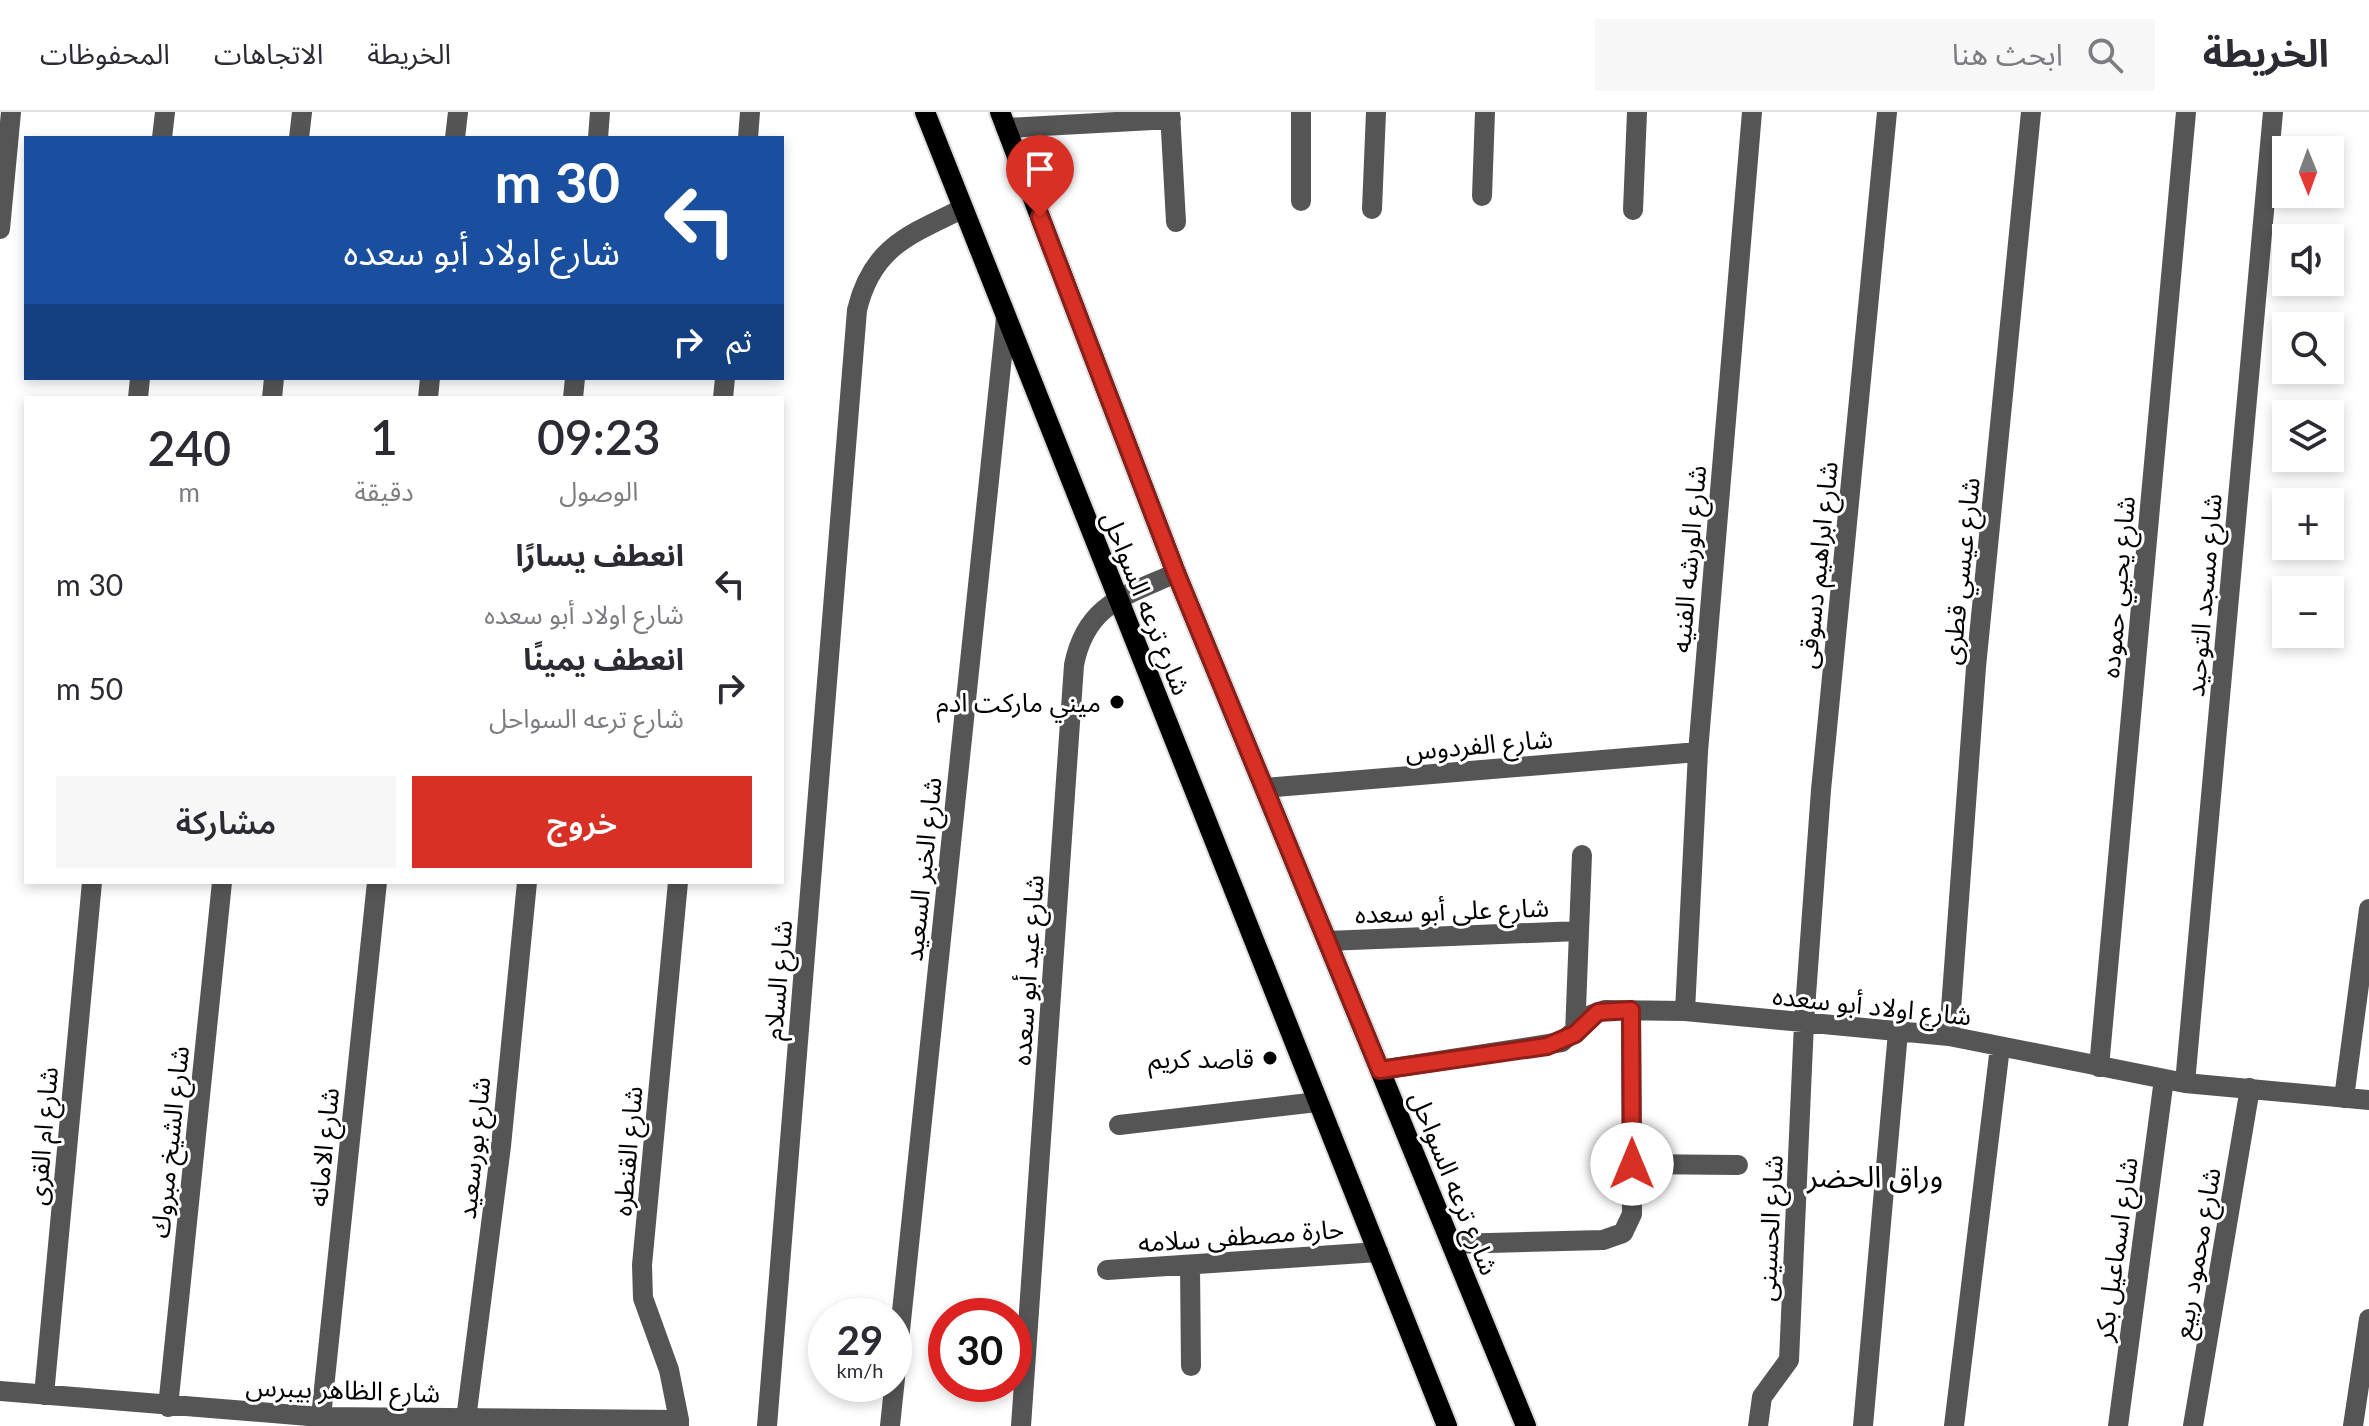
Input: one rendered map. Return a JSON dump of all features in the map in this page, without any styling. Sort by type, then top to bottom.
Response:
[{"type":"main road","name":"شارع ترعه السواحل","points":[[925,112],[1447,1426]]},
{"type":"main road","name":"شارع ترعه السواحل","points":[[1003,120],[1176,573],[1526,1426]]},
{"type":"street","points":[[0,229],[4,160],[11,112]]},
{"type":"street","points":[[162,136],[165,112]]},
{"type":"street","points":[[299,136],[302,112]]},
{"type":"street","points":[[455,136],[458,112]]},
{"type":"street","points":[[598,136],[600,112]]},
{"type":"street","points":[[748,136],[750,112]]},
{"type":"street","points":[[1301,112],[1301,201]]},
{"type":"street","points":[[1372,209],[1376,112]]},
{"type":"street","points":[[1482,196],[1485,112]]},
{"type":"street","points":[[1633,210],[1637,112]]},
{"type":"street","name":"شارع الورشه الفنيه","points":[[1685,1011],[1698,752],[1752,112]]},
{"type":"street","name":"شارع ابراهيم دسوقى","points":[[1804,1023],[1821,790],[1887,112]]},
{"type":"street","name":"شارع عيسي قطرى","points":[[1949,1036],[1976,667],[2031,112]]},
{"type":"street","name":"شارع يحيي حموده","points":[[2099,1067],[2186,112]]},
{"type":"street","name":"شارع مسجد التوحيد","points":[[2185,1083],[2273,112]]},
{"type":"street","points":[[1003,120],[1171,116],[1176,222]]},
{"type":"street","name":"شارع السلام","points":[[767,1426],[857,310],[863,285],[879,258],[901,239],[962,209]]},
{"type":"street","name":"شارع الخبر السعيد","points":[[890,1426],[1006,318]]},
{"type":"street","name":"شارع عيد أبو سعده","points":[[1021,1426],[1074,665],[1078,643],[1089,622],[1118,600],[1176,573]]},
{"type":"street","name":"شارع الفردوس","points":[[1265,788],[1698,752]]},
{"type":"street","points":[[1575,1034],[1582,855]]},
{"type":"street","name":"شارع ام القرى","points":[[44,1395],[92,884]]},
{"type":"street","name":"شارع الشيخ مبروك","points":[[168,1407],[222,884]]},
{"type":"street","name":"شارع الامانه","points":[[321,1417],[377,884]]},
{"type":"street","name":"شارع بورسعيد","points":[[466,1419],[501,1146],[527,884]]},
{"type":"street","name":"شارع القنطره","points":[[678,884],[642,1265],[643,1298],[669,1370],[679,1423]]},
{"type":"street","points":[[2344,1098],[2369,909]]},
{"type":"street","name":"شارع على أبو سعده","points":[[1327,941],[1579,931]]},
{"type":"street","points":[[1452,1244],[1603,1240],[1623,1233],[1632,1214],[1631,1010]]},
{"type":"street","name":"شارع اولاد أبو سعده","points":[[1380,1070],[1547,1046],[1575,1034],[1598,1012],[1685,1011],[1949,1036],[2185,1083],[2369,1100]]},
{"type":"street","name":"شارع الحسينى","points":[[1758,1426],[1762,1397],[1789,1360],[1804,1023]]},
{"type":"street","points":[[1863,1426],[1898,1032]]},
{"type":"street","points":[[1954,1426],[2000,1047]]},
{"type":"street","name":"شارع اسماعيل بكر","points":[[2118,1426],[2164,1079]]},
{"type":"street","name":"شارع محمود ربيع","points":[[2193,1426],[2250,1088]]},
{"type":"street","points":[[1119,1125],[1317,1102]]},
{"type":"street","points":[[1632,1164],[1738,1165]]},
{"type":"street","name":"حارة مصطفى سلامه","points":[[1107,1270],[1378,1252]]},
{"type":"street","points":[[1190,1266],[1191,1366]]},
{"type":"street","points":[[2353,1426],[2368,1327]]},
{"type":"street","name":"شارع الظاهر بيبرس","points":[[0,1391],[321,1417],[679,1423]]},
{"type":"place","name":"ميني ماركت ادم","points":[[1117,702]]},
{"type":"place","name":"قاصد كريم","points":[[1270,1058]]},
{"type":"district","name":"وراق الحضر","points":[[1875,1175]]},
{"type":"route","points":[[1040,217],[1176,573],[1380,1070],[1547,1046],[1575,1034],[1591,1015],[1598,1012],[1631,1010],[1632,1164]]}]
